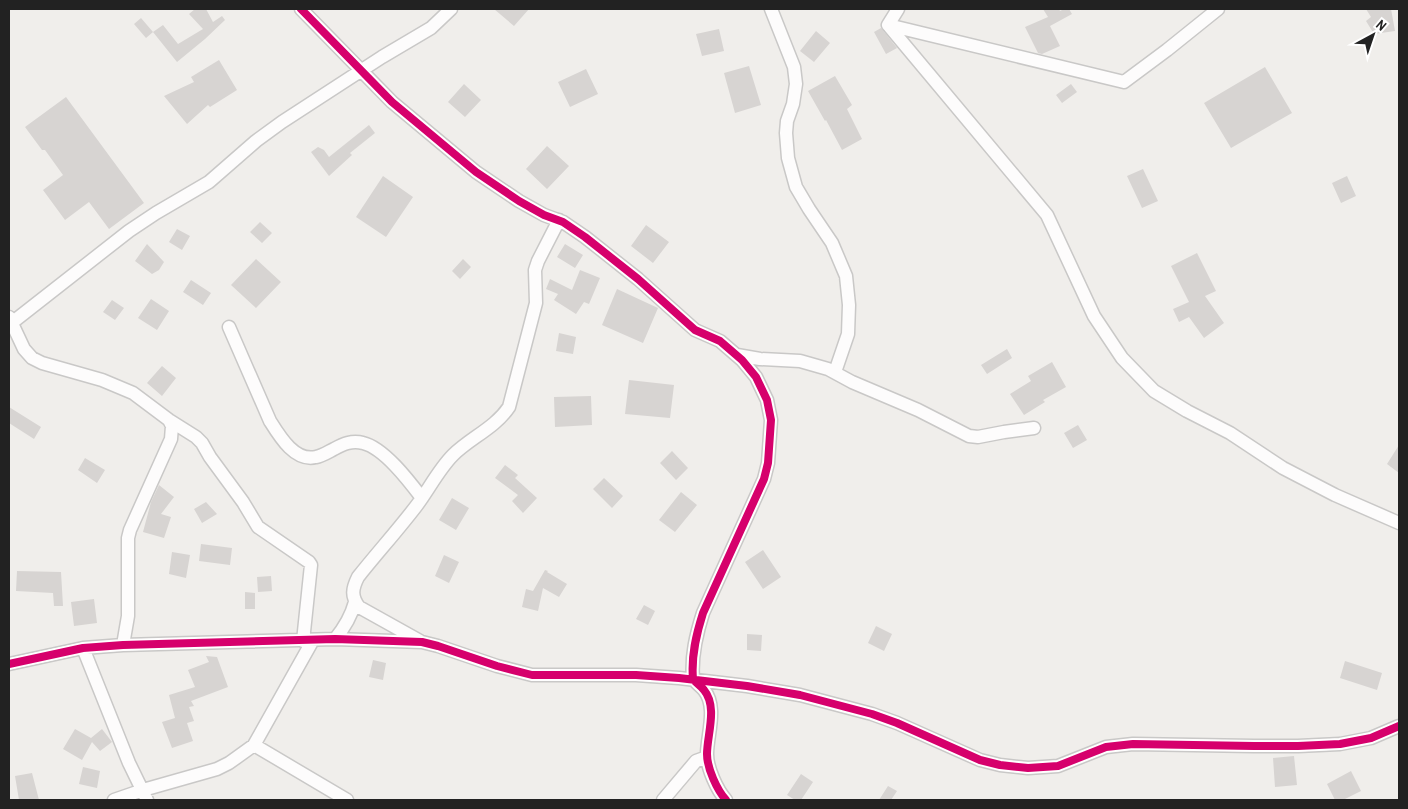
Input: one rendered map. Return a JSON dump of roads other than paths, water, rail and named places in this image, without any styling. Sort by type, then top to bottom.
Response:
[{"type":"street","points":[[301,9],[392,102],[476,172],[519,201],[544,215],[559,220],[585,236],[695,330],[720,341],[737,355],[756,377],[767,400],[771,420],[768,463],[764,479],[703,613],[694,646],[692,662],[693,679],[705,691],[710,702],[711,718],[707,756],[715,782],[726,800]]},
{"type":"street","points":[[114,800],[145,795],[217,769],[254,745],[308,640],[311,565],[260,530],[243,502],[196,436],[169,420],[133,393],[102,380],[42,363],[32,358],[24,349],[10,321],[156,213],[209,182],[256,141],[282,122],[361,70],[431,28],[451,9]]},
{"type":"street","points":[[771,9],[794,67],[796,84],[786,133],[788,158],[796,187],[832,243],[846,276],[850,305],[848,334],[835,372]]},
{"type":"street","points":[[888,25],[898,9]]},
{"type":"street","points":[[888,25],[1124,82],[1218,9]]},
{"type":"street","points":[[888,25],[1047,215],[1094,316],[1122,358],[1154,391],[1187,411],[1230,432],[1283,468],[1335,495],[1399,523]]},
{"type":"street","points":[[422,642],[359,607],[352,593],[354,586],[358,577],[422,498],[446,463],[454,454],[498,420],[509,407],[536,303],[535,270],[559,220]]},
{"type":"street","points":[[229,327],[270,421],[278,434],[293,451],[302,457],[310,458],[318,457],[347,442],[363,443],[371,446],[387,458],[422,498]]},
{"type":"street","points":[[737,355],[814,364],[932,416],[969,436],[978,437],[1034,428]]},
{"type":"street","points":[[123,644],[128,616],[130,530],[171,439],[172,426],[169,420]]},
{"type":"street","points":[[335,639],[351,615],[355,602]]},
{"type":"street","points":[[9,664],[83,648],[123,644],[335,639],[422,642],[532,675],[636,675],[693,679],[800,695],[897,722],[980,760],[1000,766],[1028,768],[1058,766],[1106,747],[1133,744],[1281,746],[1340,744],[1371,738],[1398,729]]},
{"type":"street","points":[[83,648],[129,763],[145,795]]},
{"type":"street","points":[[254,745],[347,800]]},
{"type":"street","points":[[663,800],[696,761],[707,756]]}]
